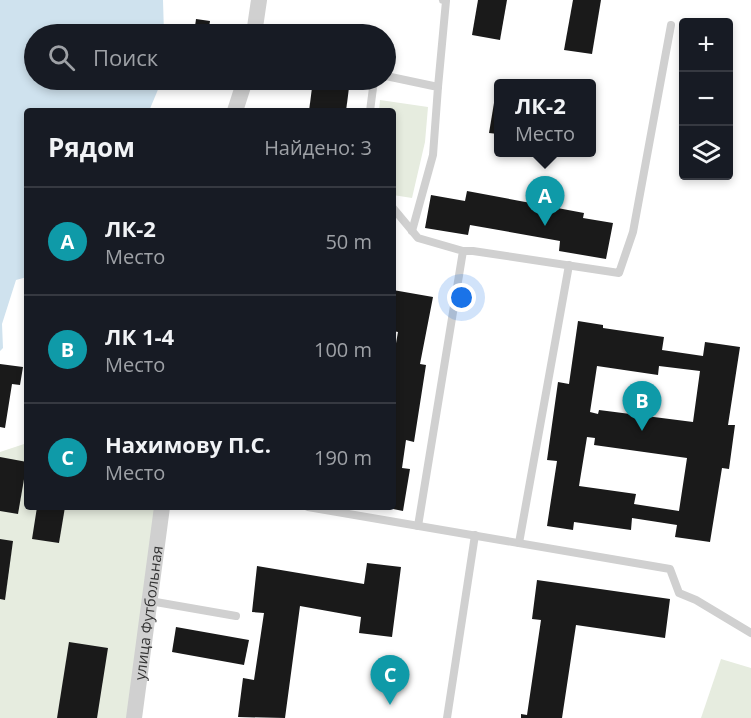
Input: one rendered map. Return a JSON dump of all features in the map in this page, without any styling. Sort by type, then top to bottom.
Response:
[{"type":"street","points":[[255,24],[259,0]]},
{"type":"street","points":[[236,108],[242,90]]},
{"type":"street","name":"улица Футбольная","points":[[134,718],[162,510]]},
{"type":"lane","points":[[412,231],[433,155],[446,2],[443,0]]},
{"type":"lane","points":[[396,212],[418,238],[464,251],[473,250],[619,273],[633,232],[671,25]]},
{"type":"lane","points":[[396,78],[438,87]]},
{"type":"lane","points":[[370,108],[373,90]]},
{"type":"lane","points":[[418,526],[464,251]]},
{"type":"lane","points":[[519,543],[569,265]]},
{"type":"lane","points":[[325,510],[670,569],[679,593],[696,600],[751,633]]},
{"type":"lane","points":[[447,718],[475,536]]},
{"type":"lane","points":[[150,601],[236,616]]},
{"type":"shaded area","points":[[380,100],[428,107],[425,142],[412,198],[396,195],[396,108],[379,108]]},
{"type":"shaded area","points":[[24,444],[24,510],[155,510],[127,718],[0,718],[0,452]]},
{"type":"shaded area","points":[[721,659],[751,668],[751,718],[701,718]]},
{"type":"water","points":[[0,0],[163,0],[164,24],[24,24],[24,90],[158,90],[150,108],[24,108],[24,278],[16,280],[2,324],[3,348],[0,351]]},
{"type":"building","points":[[478,0],[507,0],[500,40],[472,35]]},
{"type":"building","points":[[573,0],[601,0],[592,54],[564,50]]},
{"type":"building","points":[[196,19],[210,21],[210,24],[195,24]]},
{"type":"building","points":[[312,90],[349,90],[346,108],[309,108]]},
{"type":"building","points":[[494,103],[494,134],[489,133]]},
{"type":"building","points":[[467,191],[584,213],[583,218],[613,223],[606,259],[559,251],[560,241],[470,225],[468,235],[425,228],[431,195],[465,201]]},
{"type":"building","points":[[396,291],[433,297],[420,364],[426,365],[414,442],[406,440],[402,468],[410,469],[403,511],[396,510],[396,343],[398,332],[396,332]]},
{"type":"building","points":[[578,321],[603,325],[603,328],[664,337],[662,350],[703,356],[705,342],[740,347],[728,425],[735,425],[729,469],[722,468],[710,542],[675,537],[677,525],[632,518],[631,530],[574,522],[573,530],[547,526],[557,461],[547,460],[558,382],[569,384]],"holes":[[[597,366],[658,375],[659,366],[700,371],[693,422],[599,410],[598,414],[590,412]],[[587,437],[595,438],[594,445],[687,458],[679,511],[634,504],[636,494],[579,486]]]},
{"type":"building","points":[[0,364],[23,367],[20,385],[12,384],[5,428],[0,427]]},
{"type":"building","points":[[0,457],[24,461],[24,479],[18,514],[0,511]]},
{"type":"building","points":[[37,510],[64,510],[59,543],[32,539]]},
{"type":"building","points":[[0,539],[13,541],[5,600],[0,599]]},
{"type":"building","points":[[367,563],[401,567],[392,637],[359,633],[361,617],[300,606],[285,718],[238,717],[243,678],[254,680],[264,613],[252,612],[257,566],[364,584]]},
{"type":"building","points":[[537,580],[670,599],[665,638],[576,625],[562,718],[521,718],[521,714],[527,715],[541,620],[532,619]]},
{"type":"building","points":[[176,627],[249,640],[244,665],[172,652]]},
{"type":"building","points":[[69,642],[108,648],[97,718],[57,718]]},
{"type":"place","name":"ЛК-2","points":[[545,226]]},
{"type":"place","name":"ЛК 1-4","points":[[642,431]]},
{"type":"place","name":"Нахимову П.С.","points":[[390,705]]}]
